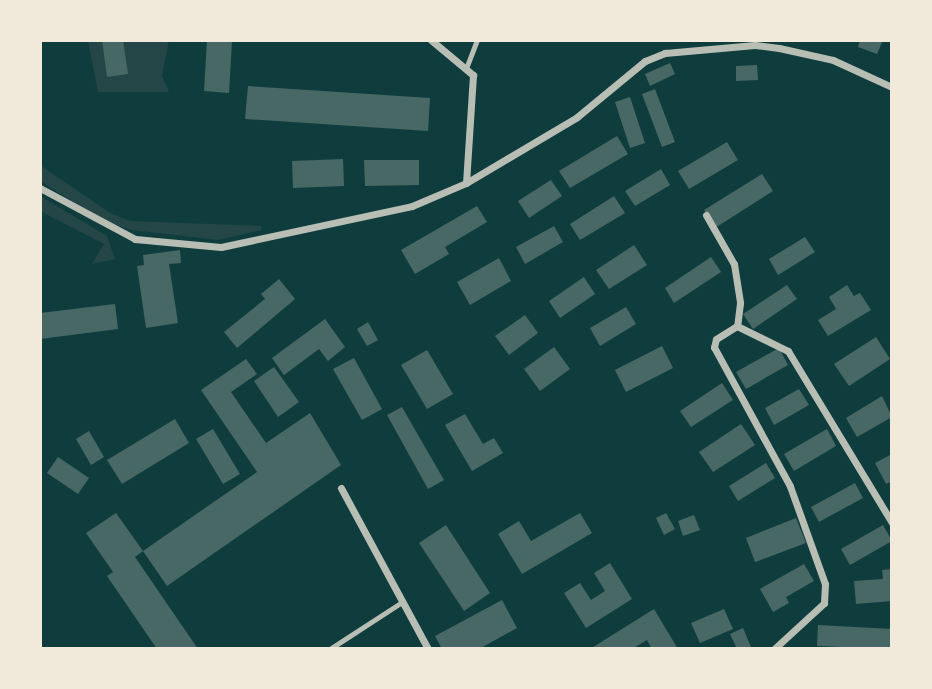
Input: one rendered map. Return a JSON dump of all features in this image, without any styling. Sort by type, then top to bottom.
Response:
[{"type":"street","points":[[430,40],[467,66],[473,75],[466,183]]},
{"type":"street","points":[[40,188],[135,239],[221,247],[412,206],[466,183],[577,117],[645,61],[665,53],[755,45],[779,48],[833,60],[892,88]]},
{"type":"street","points":[[706,215],[734,264],[740,303],[737,327]]},
{"type":"street","points":[[737,327],[788,351],[892,523]]},
{"type":"street","points":[[737,327],[716,339],[714,347],[790,486],[825,584],[824,603],[774,649]]},
{"type":"street","points":[[341,488],[428,649]]},
{"type":"lane","points":[[467,66],[477,40]]},
{"type":"lane","points":[[330,649],[402,602]]},
{"type":"shaded area","points":[[169,40],[162,76],[169,92],[98,92],[88,41]]},
{"type":"shaded area","points":[[40,165],[110,213],[130,221],[261,226],[261,230],[218,240],[132,230],[103,221],[40,181]]},
{"type":"shaded area","points":[[40,196],[107,236],[115,259],[92,264],[104,244],[40,211]]},
{"type":"building","points":[[102,40],[123,40],[128,74],[107,77]]},
{"type":"building","points":[[207,40],[232,41],[229,93],[204,91]]},
{"type":"building","points":[[860,40],[883,40],[877,54],[858,47]]},
{"type":"building","points":[[670,63],[675,74],[650,86],[645,74]]},
{"type":"building","points":[[757,65],[758,80],[736,81],[736,66]]},
{"type":"building","points":[[248,86],[430,98],[428,131],[245,119]]},
{"type":"building","points":[[655,89],[675,142],[662,147],[642,94]]},
{"type":"building","points":[[630,97],[645,143],[630,148],[615,102]]},
{"type":"building","points":[[617,136],[628,154],[570,188],[559,171]]},
{"type":"building","points":[[727,142],[738,160],[689,189],[678,171]]},
{"type":"building","points":[[343,159],[344,186],[293,188],[292,161]]},
{"type":"building","points":[[364,160],[419,160],[419,185],[365,186]]},
{"type":"building","points":[[661,169],[670,185],[635,206],[625,191]]},
{"type":"building","points":[[762,174],[773,191],[715,228],[704,210]]},
{"type":"building","points":[[551,180],[562,196],[529,218],[518,201]]},
{"type":"building","points":[[614,196],[625,213],[580,240],[570,224]]},
{"type":"building","points":[[477,206],[487,222],[445,247],[449,254],[415,274],[401,250]]},
{"type":"building","points":[[554,226],[563,242],[525,264],[516,247]]},
{"type":"building","points":[[805,237],[815,252],[778,275],[769,259]]},
{"type":"building","points":[[634,245],[647,265],[609,289],[596,270]]},
{"type":"building","points":[[180,250],[181,263],[169,264],[178,323],[146,328],[137,266],[144,265],[143,255]]},
{"type":"building","points":[[711,257],[721,272],[674,303],[665,288]]},
{"type":"building","points":[[499,258],[511,281],[470,305],[457,282]]},
{"type":"building","points":[[584,277],[595,294],[560,318],[549,301]]},
{"type":"building","points":[[279,279],[295,299],[237,348],[224,332],[265,299],[261,294]]},
{"type":"building","points":[[787,285],[797,299],[753,329],[743,314]]},
{"type":"building","points":[[847,285],[854,296],[860,293],[871,310],[828,336],[818,320],[836,309],[829,297]]},
{"type":"building","points":[[115,304],[118,329],[40,339],[40,313]]},
{"type":"building","points":[[626,307],[636,324],[600,346],[590,328]]},
{"type":"building","points":[[525,315],[538,333],[509,355],[495,336]]},
{"type":"building","points":[[325,319],[345,347],[328,361],[319,349],[284,375],[272,358]]},
{"type":"building","points":[[368,322],[378,340],[367,346],[357,329]]},
{"type":"building","points":[[876,337],[890,359],[849,386],[834,364]]},
{"type":"building","points":[[662,346],[673,368],[626,392],[615,370]]},
{"type":"building","points":[[554,347],[570,369],[540,391],[524,369]]},
{"type":"building","points":[[779,348],[788,365],[746,389],[736,372]]},
{"type":"building","points":[[427,350],[453,394],[427,409],[401,365]]},
{"type":"building","points":[[354,358],[382,409],[362,420],[333,369]]},
{"type":"building","points":[[246,359],[257,374],[231,392],[266,443],[310,413],[341,465],[167,586],[143,551],[257,472],[201,390]]},
{"type":"building","points":[[274,367],[299,402],[278,417],[254,381]]},
{"type":"building","points":[[722,383],[733,400],[691,427],[680,411]]},
{"type":"building","points":[[799,389],[809,405],[774,425],[765,408]]},
{"type":"building","points":[[882,396],[892,417],[857,437],[846,418]]},
{"type":"building","points":[[402,407],[444,480],[428,489],[387,415]]},
{"type":"building","points":[[465,414],[483,444],[494,438],[503,453],[472,471],[445,425]]},
{"type":"building","points":[[175,419],[189,443],[122,484],[107,460]]},
{"type":"building","points":[[741,424],[755,445],[713,472],[699,452]]},
{"type":"building","points":[[213,429],[240,474],[223,484],[196,439]]},
{"type":"building","points":[[827,429],[836,446],[794,471],[784,454]]},
{"type":"building","points":[[89,431],[104,457],[91,465],[76,439]]},
{"type":"building","points":[[892,454],[892,481],[886,484],[875,463]]},
{"type":"building","points":[[58,457],[89,478],[78,494],[47,473]]},
{"type":"building","points":[[766,463],[775,478],[738,501],[729,486]]},
{"type":"building","points":[[855,483],[863,498],[819,522],[811,507]]},
{"type":"building","points":[[116,513],[143,551],[135,557],[198,649],[157,649],[107,576],[113,572],[86,533]]},
{"type":"building","points":[[580,513],[592,533],[522,574],[498,534],[519,521],[531,541]]},
{"type":"building","points":[[666,513],[675,529],[664,535],[656,518]]},
{"type":"building","points":[[694,515],[700,530],[683,536],[678,521]]},
{"type":"building","points":[[796,518],[806,543],[755,562],[746,538]]},
{"type":"building","points":[[446,525],[490,593],[464,611],[419,543]]},
{"type":"building","points":[[883,525],[892,541],[850,565],[841,549]]},
{"type":"building","points":[[610,563],[632,599],[586,628],[564,593],[580,583],[591,600],[605,591],[594,573]]},
{"type":"building","points":[[804,564],[814,581],[786,597],[789,603],[773,612],[760,589]]},
{"type":"building","points":[[892,569],[892,601],[856,604],[854,581],[883,579],[882,570]]},
{"type":"building","points":[[502,600],[517,628],[479,649],[442,649],[435,636]]},
{"type":"building","points":[[654,609],[678,649],[652,649],[647,640],[632,649],[590,649]]},
{"type":"building","points":[[724,609],[733,629],[700,643],[691,623]]},
{"type":"building","points":[[818,625],[892,629],[892,649],[817,646]]},
{"type":"building","points":[[743,628],[751,647],[737,649],[730,634]]}]
